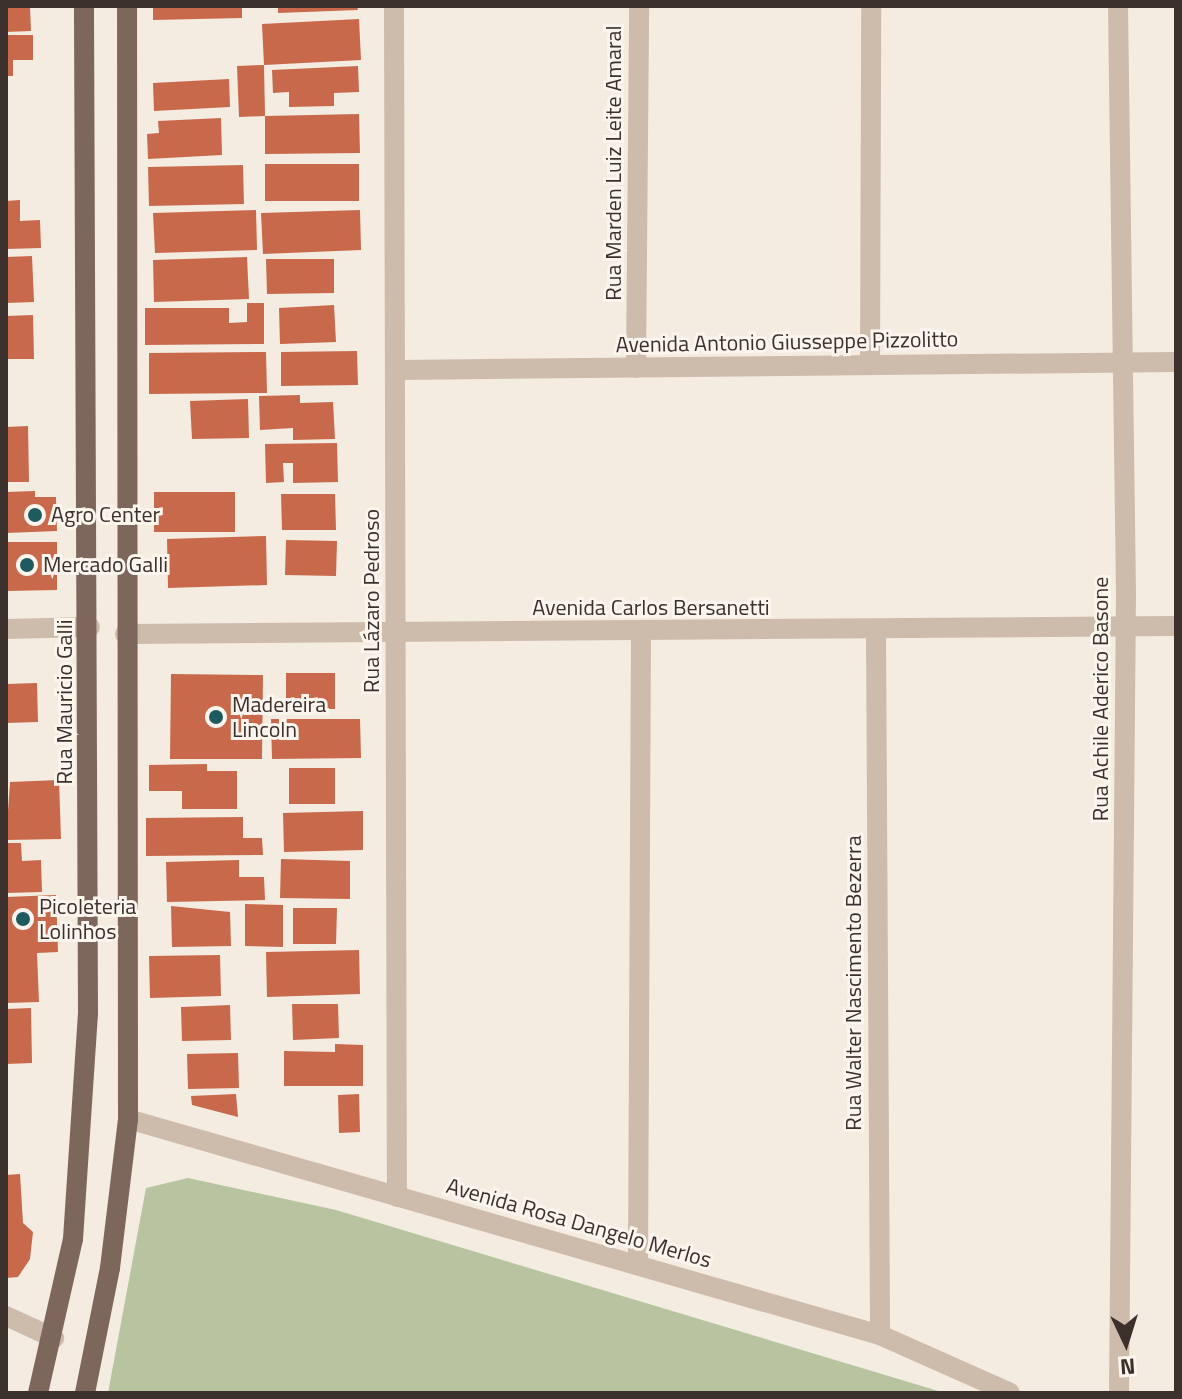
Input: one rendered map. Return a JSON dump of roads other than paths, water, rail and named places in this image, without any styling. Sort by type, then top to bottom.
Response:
[{"type":"main road","name":"Rua Mauricio Galli","points":[[38,1393],[54,1338],[73,1239],[84,1131],[90,627],[84,6]]},
{"type":"main road","points":[[85,1393],[110,1268],[128,1119],[125,634],[127,6]]},
{"type":"street","name":"Rua Lázaro Pedroso","points":[[394,6],[398,370],[395,634],[397,1197]]},
{"type":"street","name":"Rua Marden Luiz Leite Amaral","points":[[636,368],[639,6]]},
{"type":"street","points":[[870,365],[871,6]]},
{"type":"street","name":"Rua Achile Aderico Basone","points":[[1118,6],[1125,626],[1119,1393]]},
{"type":"street","name":"Avenida Antonio Giusseppe Pizzolitto","points":[[398,370],[1176,362]]},
{"type":"street","name":"Avenida Carlos Bersanetti","points":[[125,634],[876,631],[1176,626]]},
{"type":"street","points":[[6,629],[90,627]]},
{"type":"street","name":"Rua Walter Nascimento Bezerra","points":[[876,631],[880,1335]]},
{"type":"street","points":[[638,1264],[641,632]]},
{"type":"street","name":"Avenida Rosa Dangelo Merlos","points":[[128,1119],[880,1335],[1010,1393]]},
{"type":"street","points":[[6,1316],[54,1338]]},
{"type":"place","name":"Agro Center","points":[[35,515]]},
{"type":"place","name":"Mercado Galli","points":[[27,565]]},
{"type":"place","name":"Madereira Lincoln","points":[[216,717]]},
{"type":"place","name":"Picoleteria Lolinhos","points":[[23,919]]}]
